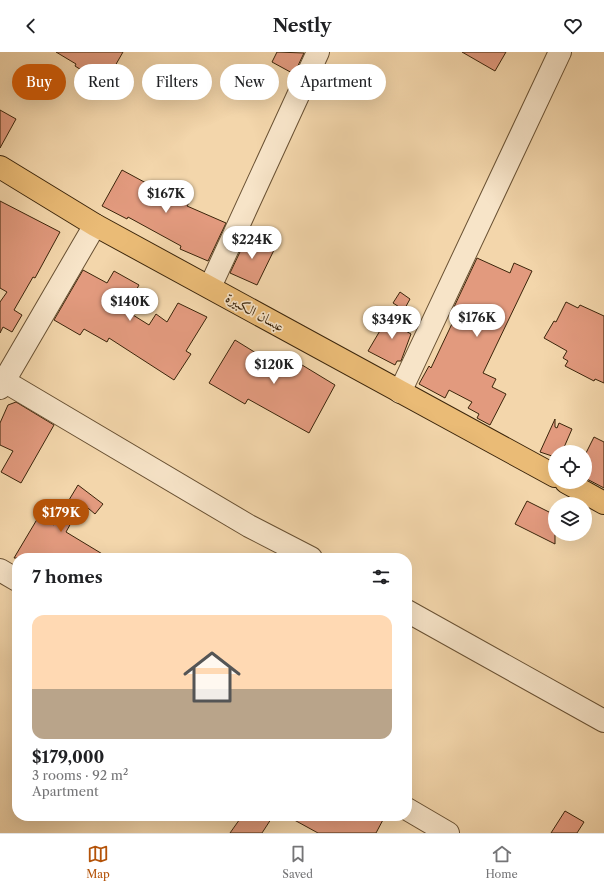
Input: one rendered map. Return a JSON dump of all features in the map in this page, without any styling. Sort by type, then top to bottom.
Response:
[{"type":"main road","name":"عبسان الكبيرة","points":[[0,167],[95,225],[548,472]]},
{"type":"main road","points":[[579,489],[604,503]]},
{"type":"street","points":[[210,287],[318,52]]},
{"type":"street","points":[[400,392],[560,52]]},
{"type":"street","points":[[95,225],[2,385],[249,526],[301,553]]},
{"type":"street","points":[[0,570],[12,577]]},
{"type":"street","points":[[412,614],[604,721]]},
{"type":"street","points":[[412,812],[448,833]]},
{"type":"building","points":[[56,52],[123,52],[116,64],[76,64]]},
{"type":"building","points":[[277,52],[304,53],[299,64],[287,64],[287,70],[279,66],[279,64],[272,62]]},
{"type":"building","points":[[462,52],[506,52],[495,71]]},
{"type":"building","points":[[0,110],[16,119],[0,148]]},
{"type":"building","points":[[122,170],[159,190],[161,186],[173,192],[178,181],[192,188],[186,199],[190,201],[187,206],[226,223],[208,261],[180,249],[181,246],[128,217],[127,219],[102,206]]},
{"type":"building","points":[[0,201],[60,232],[35,278],[33,277],[14,310],[22,315],[12,332],[3,327],[0,333],[0,302],[7,292],[0,288]]},
{"type":"building","points":[[248,235],[275,248],[257,285],[230,273]]},
{"type":"building","points":[[477,258],[510,273],[514,263],[532,271],[483,373],[496,379],[492,387],[506,394],[490,425],[477,418],[479,414],[468,408],[472,402],[449,390],[445,398],[419,384],[429,366],[431,368],[459,309],[454,307]]},
{"type":"building","points":[[83,270],[107,283],[114,271],[139,285],[125,310],[149,325],[156,314],[167,322],[178,303],[207,317],[186,351],[191,354],[174,380],[109,338],[107,342],[84,329],[80,335],[54,320]]},
{"type":"building","points":[[400,292],[410,299],[404,310],[393,303]]},
{"type":"building","points":[[566,302],[578,308],[580,305],[604,316],[604,383],[595,379],[594,381],[565,366],[568,361],[563,358],[567,351],[544,338],[554,321],[556,322]]},
{"type":"building","points":[[391,312],[408,322],[404,330],[411,334],[401,361],[397,361],[395,365],[368,351]]},
{"type":"building","points":[[235,340],[277,366],[284,354],[335,385],[309,433],[248,399],[245,404],[209,383]]},
{"type":"building","points":[[16,402],[54,425],[21,483],[1,472],[13,451],[0,445],[0,423],[8,405]]},
{"type":"building","points":[[555,419],[555,427],[557,428],[559,423],[572,429],[565,445],[548,445],[548,455],[540,452]]},
{"type":"building","points":[[594,437],[604,442],[604,488],[592,482],[592,445],[590,445]]},
{"type":"building","points":[[78,485],[103,504],[95,514],[82,503],[66,532],[101,553],[17,553],[39,516],[54,525]]},
{"type":"building","points":[[527,501],[548,512],[548,540],[515,524]]},
{"type":"building","points":[[565,811],[584,822],[577,833],[551,833]]},
{"type":"building","points":[[238,821],[270,821],[262,833],[230,833]]},
{"type":"building","points":[[296,821],[382,821],[376,833],[318,833]]}]
